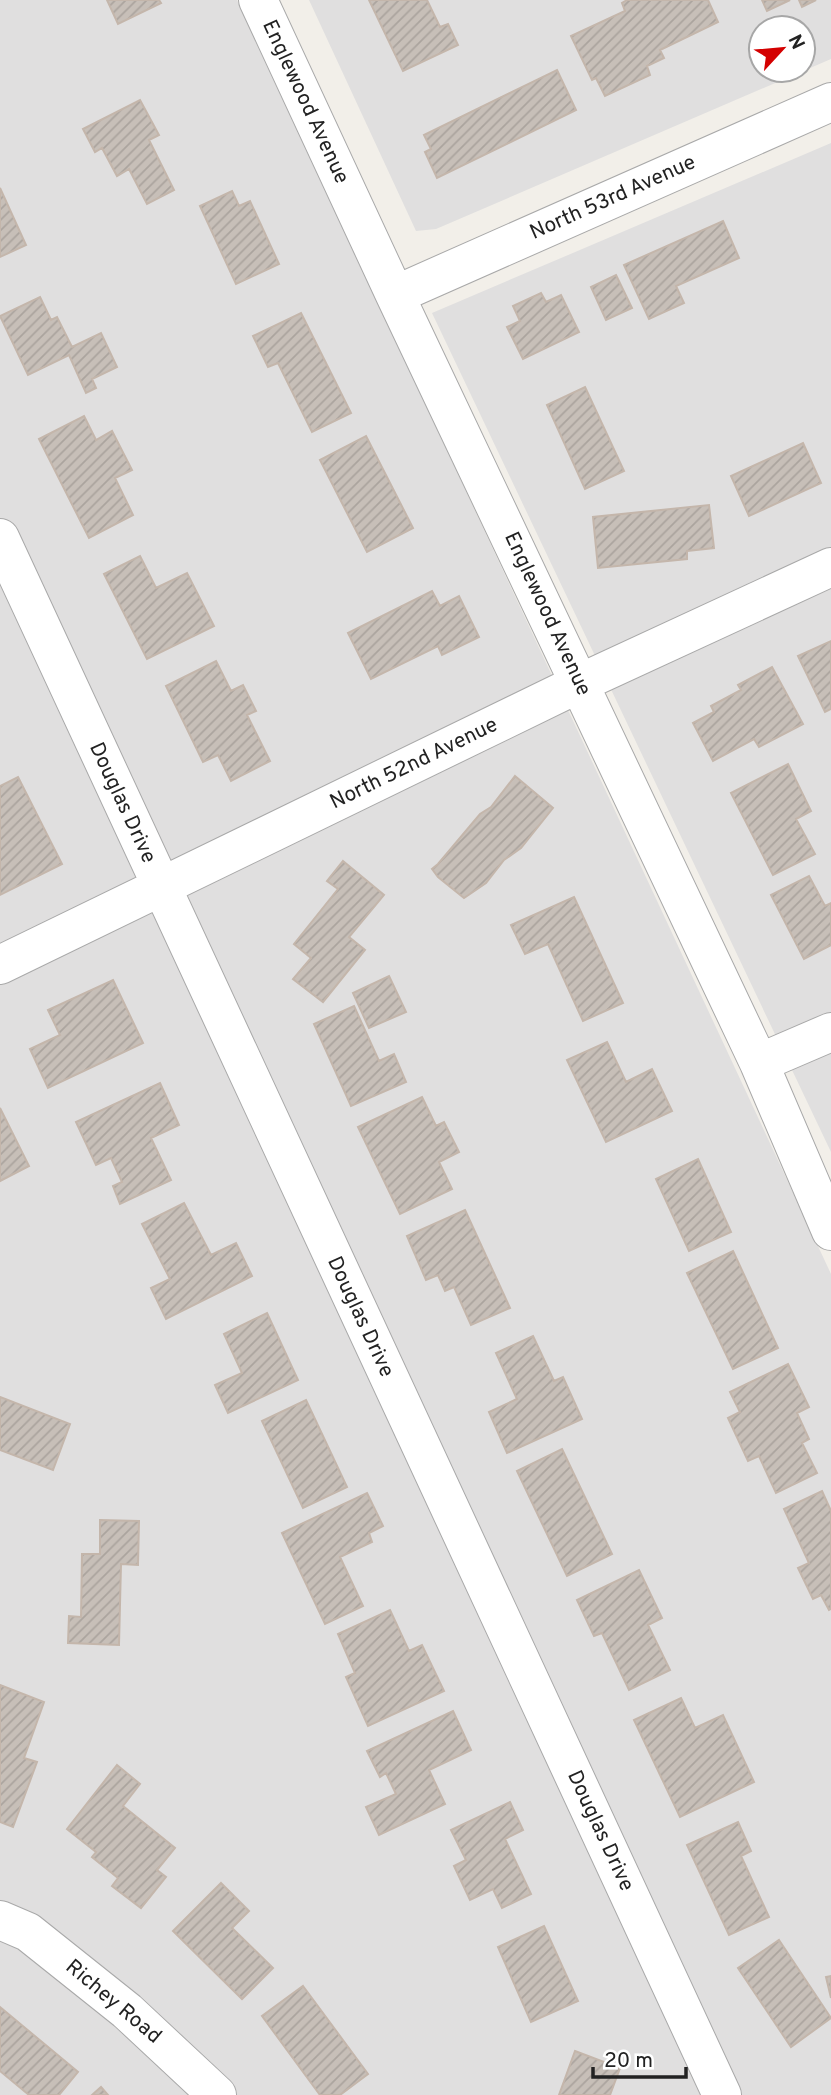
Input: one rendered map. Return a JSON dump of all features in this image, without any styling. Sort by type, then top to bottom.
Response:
[{"type":"street","name":"Englewood Avenue","points":[[258,0],[759,1063],[831,1231]]},
{"type":"street","name":"North 53rd Avenue","points":[[395,295],[831,102]]},
{"type":"street","name":"Douglas Drive","points":[[0,538],[722,2095]]},
{"type":"street","name":"North 52nd Avenue","points":[[0,965],[580,683],[831,567]]},
{"type":"street","points":[[759,1063],[831,1032]]},
{"type":"street","name":"Richey Road","points":[[0,1920],[28,1932],[127,2011],[218,2095]]},
{"type":"shaded area","points":[[0,0],[237,0],[831,1274],[831,2095],[0,2095]]},
{"type":"shaded area","points":[[309,0],[831,0],[831,59],[817,65],[817,14],[747,14],[747,84],[773,84],[436,229],[416,231]]},
{"type":"shaded area","points":[[831,143],[831,1152],[432,313]]},
{"type":"building","points":[[107,0],[159,0],[161,3],[118,24]]},
{"type":"building","points":[[369,0],[427,0],[440,27],[448,24],[458,45],[403,71]]},
{"type":"building","points":[[627,0],[708,0],[718,22],[660,50],[664,58],[647,66],[650,75],[605,96],[596,78],[592,80],[571,36],[625,11],[622,3]]},
{"type":"building","points":[[762,0],[790,0],[767,11]]},
{"type":"building","points":[[799,0],[816,0],[802,7]]},
{"type":"building","points":[[557,70],[576,110],[437,178],[425,152],[431,149],[424,135]]},
{"type":"building","points":[[140,100],[159,135],[149,140],[174,190],[147,204],[129,169],[117,176],[102,148],[95,152],[83,129]]},
{"type":"building","points":[[0,188],[26,245],[0,257]]},
{"type":"building","points":[[232,191],[239,206],[250,201],[279,264],[236,284],[200,206]]},
{"type":"building","points":[[723,221],[739,258],[676,286],[684,303],[649,319],[624,265]]},
{"type":"building","points":[[616,275],[632,308],[606,320],[591,287]]},
{"type":"building","points":[[541,293],[546,302],[561,295],[579,332],[523,359],[507,327],[520,321],[513,306]]},
{"type":"building","points":[[40,297],[51,320],[57,317],[72,347],[101,333],[117,367],[92,379],[96,388],[86,393],[69,355],[28,375],[0,316]]},
{"type":"building","points":[[301,313],[351,413],[312,432],[278,363],[268,367],[253,336]]},
{"type":"building","points":[[585,387],[624,471],[585,489],[547,405]]},
{"type":"building","points":[[84,416],[96,440],[112,431],[132,470],[115,478],[133,515],[89,538],[39,439]]},
{"type":"building","points":[[366,436],[413,528],[367,552],[320,460]]},
{"type":"building","points":[[803,443],[821,483],[749,516],[731,476]]},
{"type":"building","points":[[709,505],[714,548],[687,551],[687,559],[598,568],[593,517]]},
{"type":"building","points":[[140,556],[156,588],[187,573],[214,626],[147,659],[104,574]]},
{"type":"building","points":[[432,591],[440,606],[459,596],[479,637],[442,655],[438,646],[371,679],[348,633]]},
{"type":"building","points":[[831,641],[831,709],[825,712],[798,656]]},
{"type":"building","points":[[216,661],[231,691],[243,685],[256,711],[247,715],[270,761],[231,781],[218,755],[203,762],[166,686]]},
{"type":"building","points":[[772,667],[803,724],[759,747],[754,739],[713,761],[693,723],[714,712],[711,706],[741,690],[738,685]]},
{"type":"building","points":[[788,764],[811,811],[796,819],[815,854],[773,875],[731,793]]},
{"type":"building","points":[[515,776],[553,808],[521,848],[504,860],[486,883],[464,898],[432,869],[480,814],[491,807]]},
{"type":"building","points":[[18,777],[62,864],[0,895],[0,786]]},
{"type":"building","points":[[343,861],[384,895],[349,937],[365,950],[323,1002],[293,979],[311,958],[294,944],[338,889],[327,881]]},
{"type":"building","points":[[809,876],[825,906],[831,903],[831,945],[804,959],[771,895]]},
{"type":"building","points":[[574,897],[623,1003],[583,1021],[548,944],[525,954],[511,925]]},
{"type":"building","points":[[389,976],[406,1012],[369,1028],[353,993]]},
{"type":"building","points":[[113,980],[143,1043],[48,1088],[30,1049],[60,1035],[48,1010]]},
{"type":"building","points":[[354,1006],[379,1061],[394,1054],[406,1082],[351,1106],[314,1024]]},
{"type":"building","points":[[607,1042],[626,1082],[652,1069],[672,1111],[606,1142],[567,1060]]},
{"type":"building","points":[[160,1083],[179,1125],[151,1138],[171,1180],[120,1204],[113,1186],[122,1182],[111,1158],[96,1165],[76,1122]]},
{"type":"building","points":[[422,1097],[436,1126],[444,1122],[459,1152],[439,1162],[452,1189],[400,1214],[358,1127]]},
{"type":"building","points":[[0,1108],[29,1166],[0,1181]]},
{"type":"building","points":[[698,1159],[731,1232],[689,1251],[656,1179]]},
{"type":"building","points":[[184,1203],[211,1255],[236,1243],[252,1276],[166,1319],[151,1288],[170,1279],[142,1224]]},
{"type":"building","points":[[465,1210],[510,1308],[471,1325],[454,1287],[445,1291],[438,1275],[426,1280],[407,1236]]},
{"type":"building","points":[[733,1251],[778,1348],[733,1369],[687,1273]]},
{"type":"building","points":[[267,1313],[298,1380],[228,1413],[215,1385],[242,1373],[224,1334]]},
{"type":"building","points":[[533,1336],[554,1381],[563,1377],[582,1419],[507,1453],[489,1412],[517,1399],[496,1353]]},
{"type":"building","points":[[788,1364],[809,1407],[797,1413],[809,1439],[802,1443],[817,1473],[776,1493],[759,1456],[748,1461],[728,1418],[740,1412],[730,1392]]},
{"type":"building","points":[[0,1397],[70,1424],[53,1470],[0,1450]]},
{"type":"building","points":[[306,1400],[347,1487],[303,1508],[262,1421]]},
{"type":"building","points":[[562,1449],[612,1554],[567,1576],[517,1471]]},
{"type":"building","points":[[822,1491],[831,1511],[829,1610],[821,1595],[813,1599],[798,1568],[809,1563],[784,1509]]},
{"type":"building","points":[[367,1493],[383,1526],[369,1533],[372,1542],[340,1557],[363,1606],[325,1624],[282,1533]]},
{"type":"building","points":[[100,1520],[139,1521],[138,1565],[121,1564],[119,1645],[68,1643],[69,1616],[81,1617],[82,1554],[100,1554]]},
{"type":"building","points":[[639,1570],[662,1618],[648,1625],[670,1670],[629,1690],[602,1633],[594,1636],[577,1600]]},
{"type":"building","points":[[390,1610],[409,1651],[422,1645],[444,1691],[368,1726],[346,1677],[355,1673],[338,1634]]},
{"type":"building","points":[[0,1685],[44,1702],[24,1758],[37,1762],[13,1827],[0,1822]]},
{"type":"building","points":[[681,1698],[695,1728],[723,1715],[754,1782],[680,1817],[634,1720]]},
{"type":"building","points":[[453,1711],[471,1750],[429,1770],[445,1804],[379,1835],[366,1807],[396,1794],[386,1773],[380,1777],[367,1751]]},
{"type":"building","points":[[117,1765],[140,1784],[123,1806],[175,1848],[157,1870],[166,1877],[141,1908],[112,1886],[118,1878],[92,1857],[96,1852],[67,1829]]},
{"type":"building","points":[[510,1802],[523,1830],[505,1839],[531,1894],[502,1908],[493,1889],[470,1900],[454,1866],[466,1860],[451,1830]]},
{"type":"building","points":[[738,1822],[751,1851],[741,1856],[769,1917],[729,1935],[687,1845]]},
{"type":"building","points":[[221,1883],[249,1911],[232,1928],[273,1968],[242,1999],[173,1931]]},
{"type":"building","points":[[544,1926],[578,2001],[531,2022],[498,1947]]},
{"type":"building","points":[[779,1940],[831,2018],[791,2047],[738,1968]]},
{"type":"building","points":[[831,1976],[831,1998],[826,1977]]},
{"type":"building","points":[[303,1986],[368,2074],[340,2095],[320,2095],[262,2016]]},
{"type":"building","points":[[0,2007],[78,2072],[59,2095],[29,2095],[0,2071]]},
{"type":"building","points":[[575,2051],[620,2068],[610,2095],[559,2095]]},
{"type":"building","points":[[101,2087],[108,2095],[92,2095]]}]
